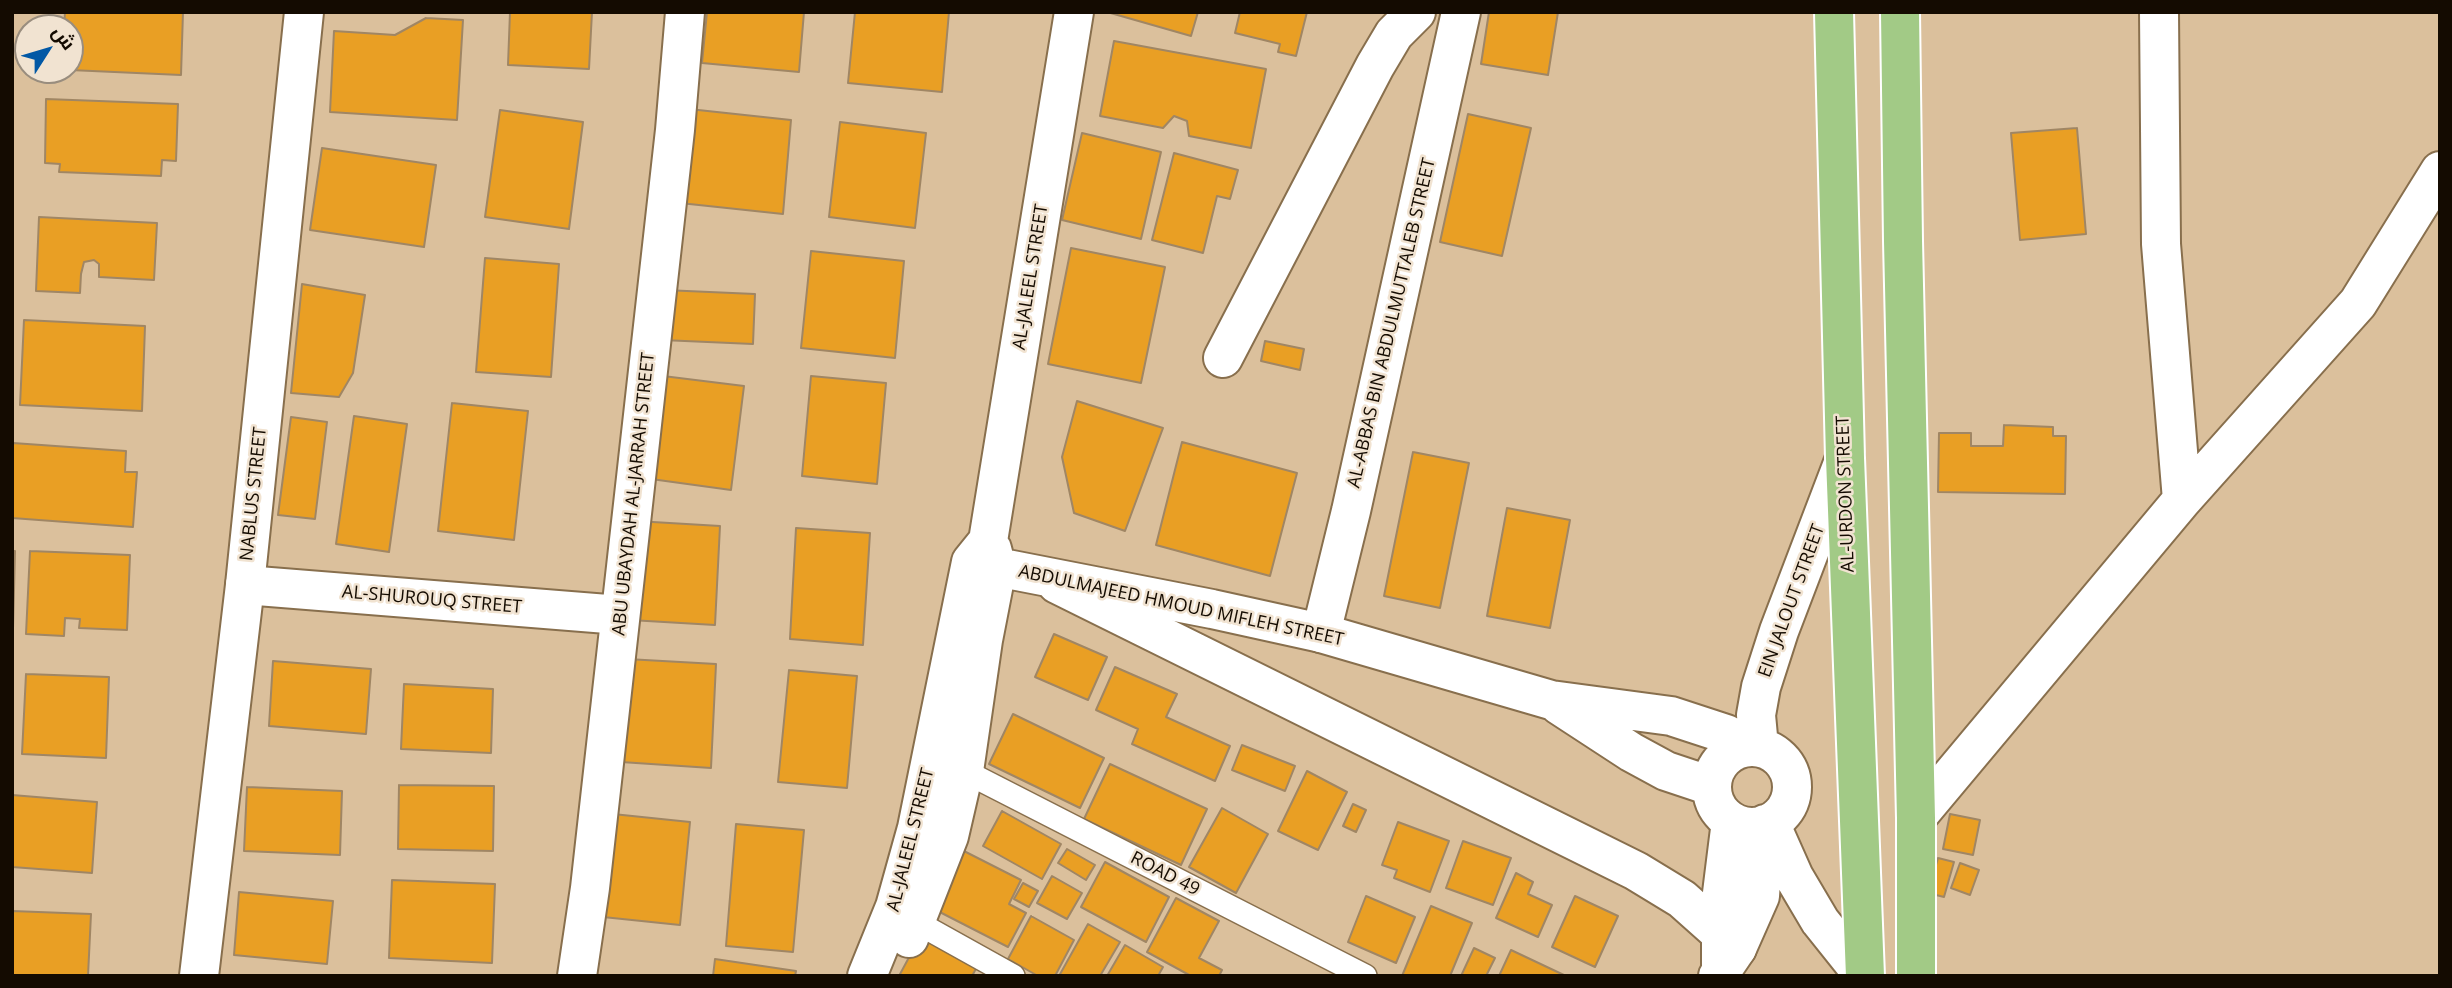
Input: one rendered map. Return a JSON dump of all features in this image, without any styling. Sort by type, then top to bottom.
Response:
[{"type":"highway","name":"AL-URDON STREET","points":[[1834,12],[1844,458],[1864,976]]},
{"type":"highway","points":[[1900,12],[1916,818],[1916,976]]},
{"type":"street","name":"NABLUS STREET","points":[[199,976],[245,585],[304,12]]},
{"type":"street","name":"ABU UBAYDAH AL-JARRAH STREET","points":[[577,976],[590,888],[675,130],[685,12]]},
{"type":"street","name":"AL-JALEEL STREET","points":[[867,976],[895,907],[985,557],[1074,12]]},
{"type":"street","points":[[1223,358],[1375,66],[1394,34],[1416,12]]},
{"type":"street","name":"AL-ABBAS BIN ABDULMUTTALEB STREET","points":[[1321,633],[1351,511],[1461,12]]},
{"type":"street","points":[[2159,12],[2161,244],[2182,500]]},
{"type":"street","points":[[1916,818],[2182,500],[2358,303],[2440,171]]},
{"type":"street","name":"EIN JALOUT STREET","points":[[1753,747],[1761,687],[1779,631],[1844,458]]},
{"type":"street","name":"AL-JALEEL STREET","points":[[892,976],[916,922],[948,836],[964,772],[983,640],[985,557]]},
{"type":"street","name":"ABDULMAJEED HMOUD MIFLEH STREET","points":[[985,557],[1040,575],[1321,633],[1551,700],[1671,716],[1726,734],[1753,747]]},
{"type":"street","points":[[1040,575],[1636,872],[1682,899],[1724,956],[1760,896],[1755,823]]},
{"type":"street","name":"AL-SHUROUQ STREET","points":[[245,585],[620,615]]},
{"type":"street","name":"ABDULMAJEED HMOUD MIFLEH STREET","points":[[1551,700],[1631,752],[1666,771],[1712,786]]},
{"type":"street","points":[[1755,823],[1781,814],[1789,802],[1792,788],[1783,762],[1772,752],[1753,747],[1734,751],[1722,759],[1714,772],[1714,800],[1721,812],[1755,823],[1794,877],[1819,921],[1864,976]]},
{"type":"lane","name":"ROAD 49","points":[[964,772],[1365,976]]},
{"type":"lane","points":[[916,922],[1013,976]]},
{"type":"building","points":[[183,12],[181,75],[84,71],[84,14],[65,14]]},
{"type":"building","points":[[510,12],[592,12],[589,69],[508,65]]},
{"type":"building","points":[[707,12],[804,12],[799,72],[702,63]]},
{"type":"building","points":[[855,12],[949,12],[942,92],[848,83]]},
{"type":"building","points":[[1107,12],[1198,12],[1191,36]]},
{"type":"building","points":[[1240,12],[1307,12],[1296,56],[1278,52],[1280,44],[1235,33]]},
{"type":"building","points":[[1489,12],[1558,12],[1548,75],[1481,64]]},
{"type":"building","points":[[426,18],[463,20],[457,120],[330,112],[334,31],[395,35]]},
{"type":"building","points":[[1114,41],[1266,69],[1251,148],[1189,136],[1187,121],[1174,116],[1163,128],[1100,116]]},
{"type":"building","points":[[46,99],[178,104],[176,161],[162,160],[161,176],[59,172],[60,164],[45,163]]},
{"type":"building","points":[[689,109],[791,120],[783,214],[680,203]]},
{"type":"building","points":[[500,110],[583,122],[569,229],[485,217]]},
{"type":"building","points":[[1468,114],[1531,128],[1502,256],[1440,242]]},
{"type":"building","points":[[840,122],[926,133],[915,228],[829,217]]},
{"type":"building","points":[[2077,128],[2086,234],[2020,240],[2011,133]]},
{"type":"building","points":[[1082,133],[1161,152],[1141,239],[1062,220]]},
{"type":"building","points":[[322,148],[436,165],[424,247],[310,230]]},
{"type":"building","points":[[1174,153],[1238,170],[1230,199],[1217,196],[1203,253],[1152,240]]},
{"type":"building","points":[[39,217],[157,223],[154,280],[99,277],[99,264],[94,260],[84,262],[80,293],[36,291]]},
{"type":"building","points":[[1071,248],[1165,267],[1141,383],[1048,364]]},
{"type":"building","points":[[811,251],[904,261],[895,358],[801,348]]},
{"type":"building","points":[[485,258],[559,264],[551,377],[476,372]]},
{"type":"building","points":[[302,284],[365,295],[353,373],[339,397],[291,393]]},
{"type":"building","points":[[664,290],[755,294],[753,344],[662,340]]},
{"type":"building","points":[[24,320],[145,326],[142,411],[20,405]]},
{"type":"building","points":[[1265,341],[1304,349],[1300,370],[1261,361]]},
{"type":"building","points":[[663,376],[744,386],[731,490],[651,479]]},
{"type":"building","points":[[811,376],[886,383],[877,484],[802,476]]},
{"type":"building","points":[[1077,401],[1163,428],[1125,531],[1074,513],[1062,457]]},
{"type":"building","points":[[452,403],[528,411],[514,540],[438,531]]},
{"type":"building","points":[[354,416],[407,424],[389,552],[336,544]]},
{"type":"building","points":[[291,417],[327,422],[315,519],[278,515]]},
{"type":"building","points":[[2004,425],[2053,427],[2053,436],[2066,436],[2065,494],[1938,492],[1939,433],[1971,433],[1971,446],[2003,446]]},
{"type":"building","points":[[1182,442],[1297,473],[1270,576],[1156,545]]},
{"type":"building","points":[[13,443],[126,451],[125,472],[137,472],[133,527],[12,518]]},
{"type":"building","points":[[1413,452],[1469,463],[1440,608],[1384,596]]},
{"type":"building","points":[[1507,508],[1570,520],[1550,628],[1487,616]]},
{"type":"building","points":[[636,521],[720,526],[715,625],[630,620]]},
{"type":"building","points":[[796,528],[870,533],[863,645],[790,639]]},
{"type":"building","points":[[12,551],[15,551],[13,629],[12,629]]},
{"type":"building","points":[[30,551],[130,555],[127,630],[79,628],[80,619],[65,618],[64,636],[26,634]]},
{"type":"building","points":[[1054,634],[1107,657],[1088,700],[1035,677]]},
{"type":"building","points":[[627,659],[716,664],[711,768],[621,762]]},
{"type":"building","points":[[273,661],[371,669],[366,734],[269,726]]},
{"type":"building","points":[[1115,667],[1177,694],[1166,717],[1230,746],[1215,781],[1132,744],[1138,729],[1096,710]]},
{"type":"building","points":[[789,670],[857,676],[847,788],[778,782]]},
{"type":"building","points":[[26,674],[109,677],[106,758],[22,754]]},
{"type":"building","points":[[404,684],[493,689],[491,753],[401,749]]},
{"type":"building","points":[[1013,714],[1104,758],[1080,808],[989,764]]},
{"type":"building","points":[[1242,745],[1295,766],[1285,791],[1232,770]]},
{"type":"building","points":[[1110,764],[1207,809],[1181,865],[1084,819]]},
{"type":"building","points":[[1307,771],[1347,792],[1318,850],[1278,831]]},
{"type":"building","points":[[399,785],[494,786],[493,851],[398,849]]},
{"type":"building","points":[[247,787],[342,791],[340,855],[244,851]]},
{"type":"building","points":[[12,795],[97,802],[92,873],[12,867]]},
{"type":"building","points":[[1353,804],[1366,810],[1356,832],[1343,826]]},
{"type":"building","points":[[1222,808],[1268,834],[1236,893],[1189,867]]},
{"type":"building","points":[[1002,811],[1061,844],[1042,879],[983,846]]},
{"type":"building","points":[[613,814],[690,822],[680,925],[603,917]]},
{"type":"building","points":[[1950,814],[1980,820],[1973,855],[1943,849]]},
{"type":"building","points":[[1398,822],[1449,841],[1430,892],[1394,878],[1397,870],[1382,865]]},
{"type":"building","points":[[736,824],[804,830],[793,952],[726,946]]},
{"type":"building","points":[[1463,841],[1511,858],[1493,905],[1446,888]]},
{"type":"building","points":[[956,847],[1021,880],[1009,904],[1026,913],[1008,947],[926,905]]},
{"type":"building","points":[[1067,849],[1095,865],[1086,880],[1058,863]]},
{"type":"building","points":[[1938,858],[1954,862],[1944,897],[1928,893]]},
{"type":"building","points":[[1105,862],[1169,897],[1146,942],[1081,907]]},
{"type":"building","points":[[1960,863],[1979,870],[1970,895],[1951,888]]},
{"type":"building","points":[[1516,873],[1533,882],[1528,894],[1552,905],[1538,937],[1496,918]]},
{"type":"building","points":[[1052,876],[1082,893],[1067,919],[1037,903]]},
{"type":"building","points":[[392,880],[495,884],[492,963],[389,958]]},
{"type":"building","points":[[1023,883],[1038,891],[1029,907],[1014,899]]},
{"type":"building","points":[[239,892],[333,901],[327,964],[234,955]]},
{"type":"building","points":[[1366,896],[1415,917],[1396,963],[1348,942]]},
{"type":"building","points":[[1575,896],[1618,916],[1595,967],[1552,947]]},
{"type":"building","points":[[1176,898],[1219,921],[1199,958],[1222,970],[1219,976],[1191,976],[1147,952]]},
{"type":"building","points":[[1431,906],[1472,923],[1450,976],[1402,976]]},
{"type":"building","points":[[12,911],[91,914],[88,976],[12,976]]},
{"type":"building","points":[[1031,916],[1074,940],[1055,976],[1038,976],[1008,959]]},
{"type":"building","points":[[1088,924],[1120,942],[1100,976],[1059,976]]},
{"type":"building","points":[[921,935],[978,965],[972,976],[899,976]]},
{"type":"building","points":[[1125,945],[1163,967],[1158,976],[1107,976]]},
{"type":"building","points":[[1474,948],[1495,958],[1486,976],[1461,976]]},
{"type":"building","points":[[1511,950],[1566,976],[1499,976]]},
{"type":"building","points":[[715,959],[796,971],[795,976],[713,976]]}]
